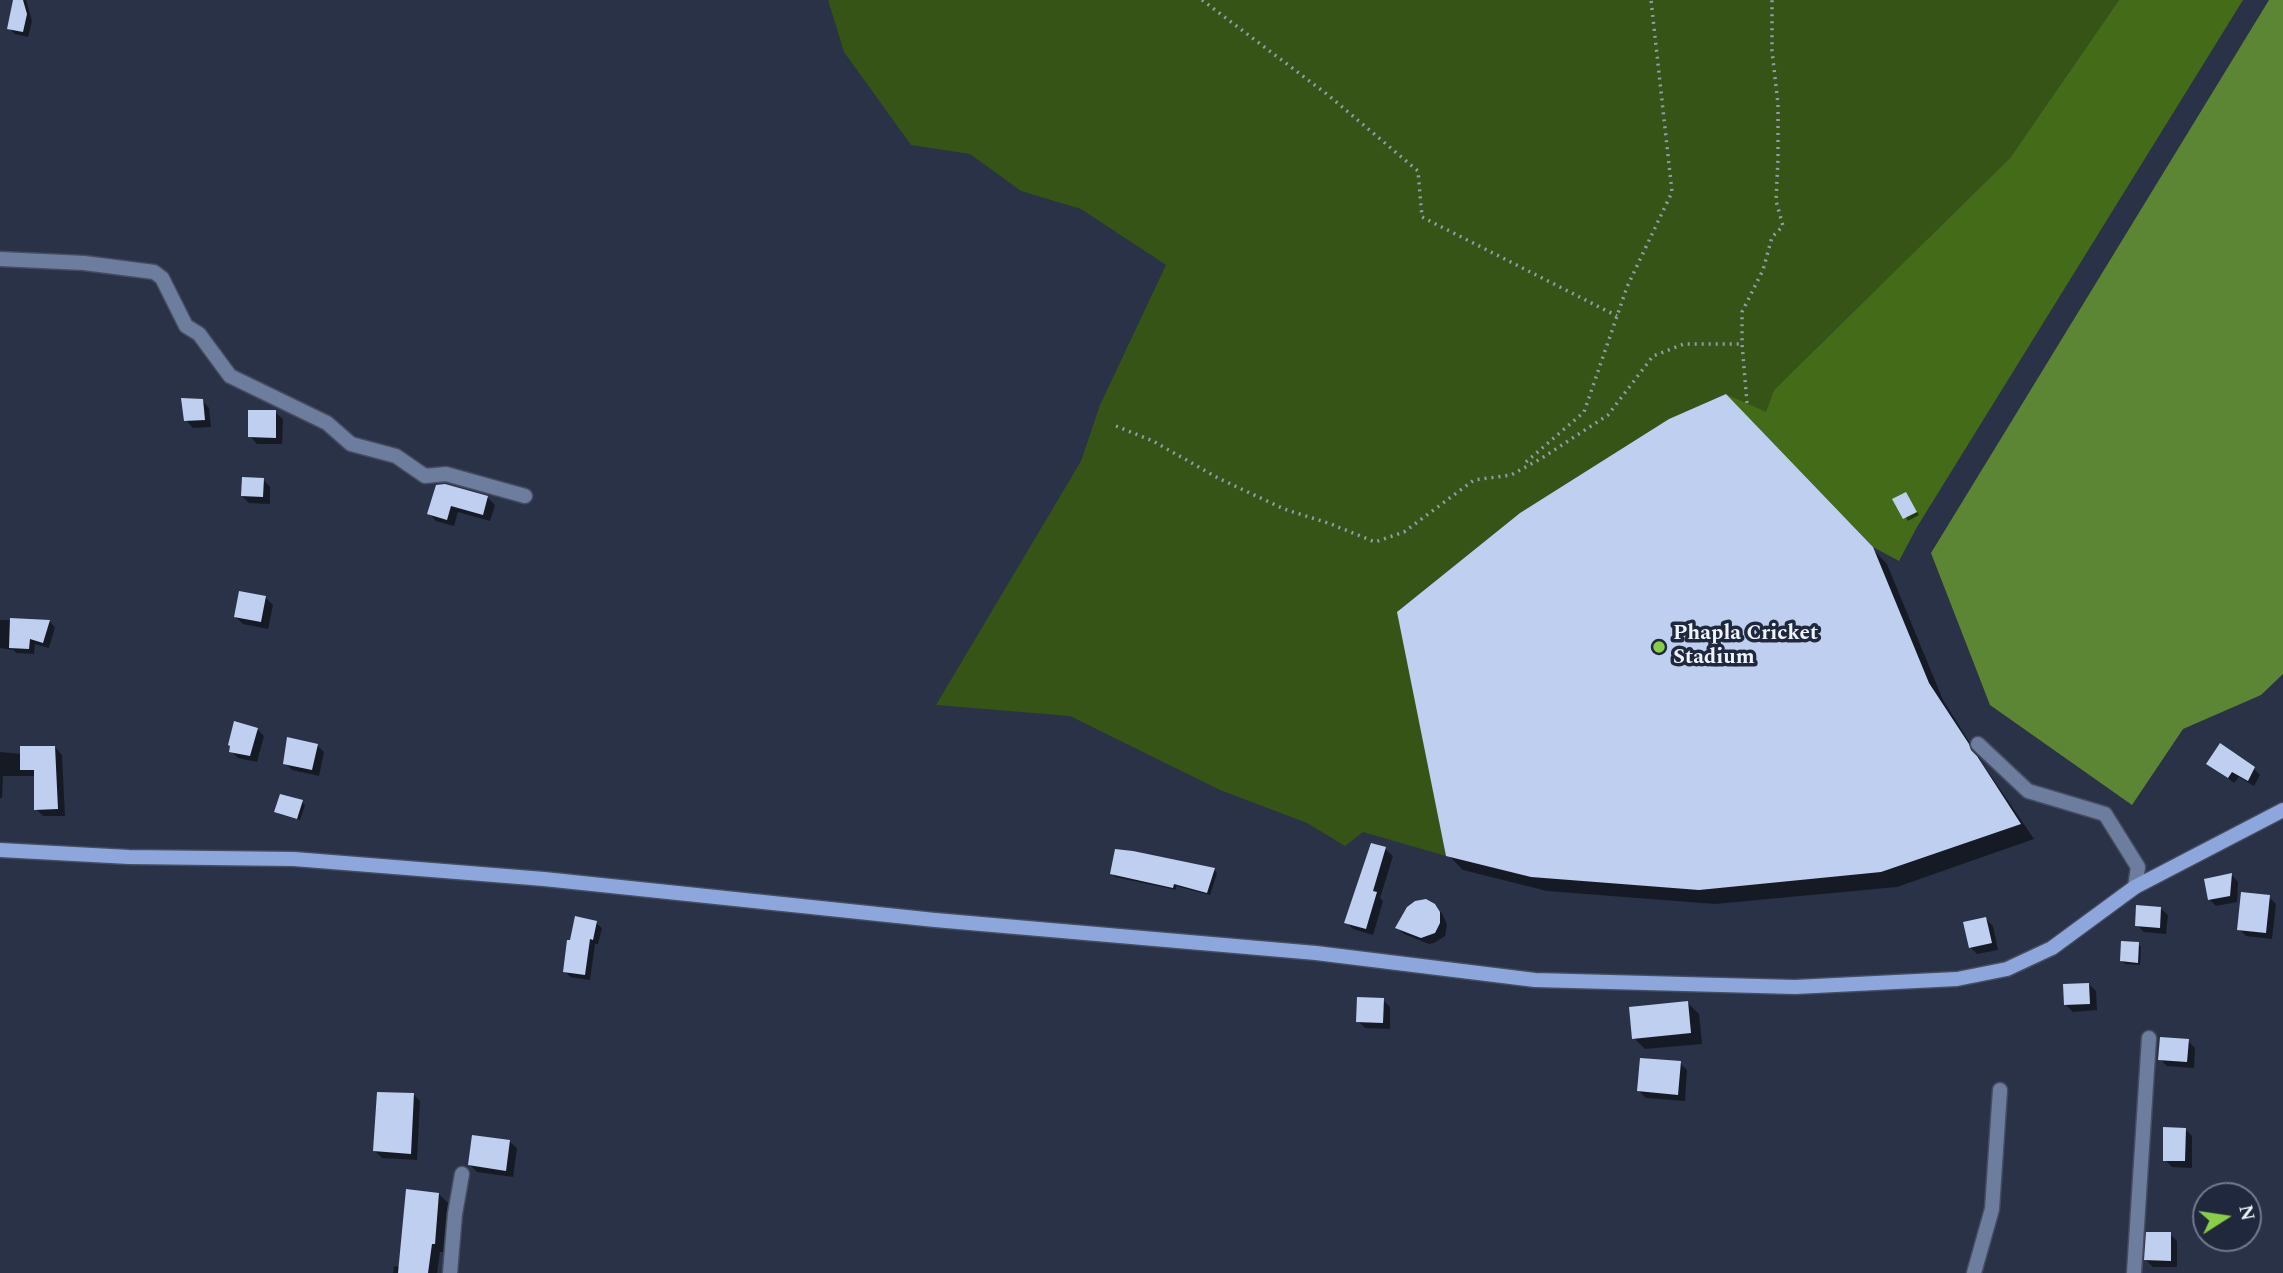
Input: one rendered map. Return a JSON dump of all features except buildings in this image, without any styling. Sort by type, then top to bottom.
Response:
[{"type":"main road","points":[[0,850],[129,857],[294,859],[544,879],[935,920],[1316,953],[1535,980],[1795,987],[1956,979],[2007,969],[2052,948],[2135,887],[2283,810]]},
{"type":"street","points":[[0,259],[84,263],[154,272],[162,278],[186,326],[200,334],[230,376],[327,423],[351,444],[396,456],[425,476],[446,474],[525,496]]},
{"type":"street","points":[[1978,744],[2028,791],[2105,814],[2138,867],[2135,887]]},
{"type":"street","points":[[2134,1273],[2149,1038]]},
{"type":"street","points":[[1973,1273],[1992,1209],[2000,1090]]},
{"type":"street","points":[[450,1273],[455,1214],[462,1174]]},
{"type":"path","points":[[1202,0],[1328,95],[1418,171],[1422,217],[1617,316]]},
{"type":"path","points":[[1526,462],[1584,412],[1627,286],[1672,192],[1651,0]]},
{"type":"path","points":[[1747,403],[1742,312],[1763,270],[1772,237],[1783,226],[1776,201],[1778,104],[1772,51],[1772,0]]},
{"type":"path","points":[[1116,426],[1153,441],[1217,478],[1284,509],[1375,542],[1404,532],[1474,480],[1511,475],[1608,415],[1653,356],[1684,344],[1742,344]]},
{"type":"shaded area","points":[[828,0],[2119,0],[2010,158],[1774,390],[1766,413],[1726,394],[1669,419],[1520,513],[1398,611],[1446,856],[1363,832],[1345,846],[1307,823],[1220,790],[1070,716],[936,705],[1081,461],[1100,405],[1166,265],[1081,209],[1021,191],[970,154],[911,145],[844,52]]},
{"type":"shaded area","points":[[2119,0],[2243,0],[1917,527],[1899,561],[1873,547],[1726,394],[1766,412],[1774,390],[2010,158]]},
{"type":"shaded area","points":[[2269,0],[2283,0],[2283,674],[2261,695],[2183,729],[2132,805],[1990,705],[1931,553]]},
{"type":"place","name":"Phapla Cricket Stadium","points":[[1659,647]]}]
